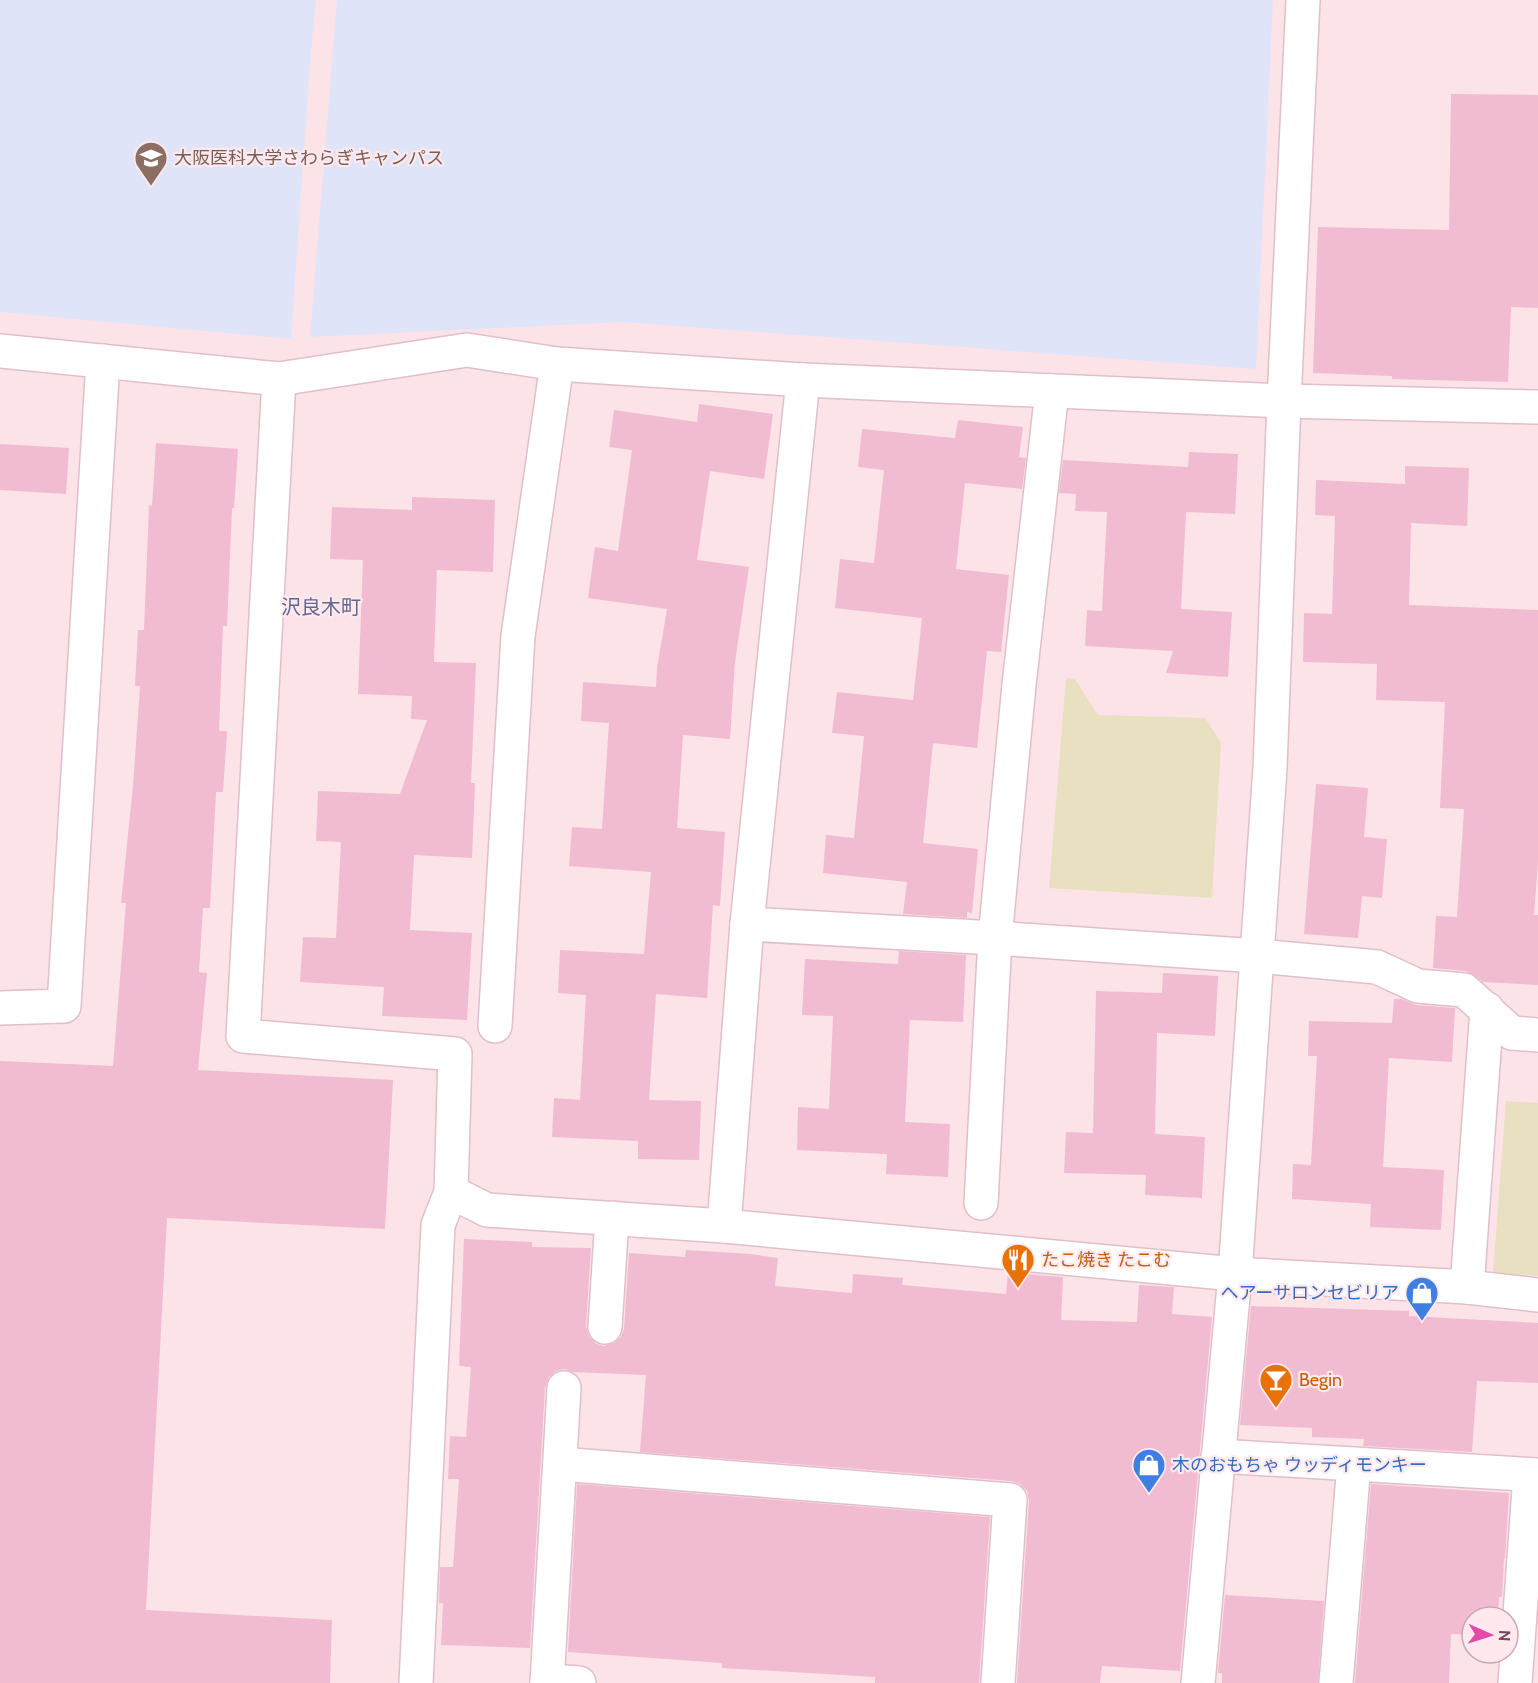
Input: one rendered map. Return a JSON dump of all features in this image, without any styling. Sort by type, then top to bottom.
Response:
[{"type":"street","points":[[1198,1683],[1235,1274],[1270,768],[1303,0]]},
{"type":"street","points":[[0,351],[279,379],[467,350],[557,364],[803,380],[1284,401],[1538,407]]},
{"type":"street","points":[[0,1008],[64,1006],[103,361]]},
{"type":"street","points":[[495,1026],[518,636],[557,364]]},
{"type":"street","points":[[279,379],[243,1036],[455,1054],[451,1192],[438,1225],[417,1683]]},
{"type":"street","points":[[724,1226],[747,924],[803,380]]},
{"type":"street","points":[[981,1203],[995,938],[1019,685],[1052,391]]},
{"type":"street","points":[[747,924],[995,938],[1257,956],[1377,967],[1418,986],[1464,990],[1512,1033],[1538,1035]]},
{"type":"street","points":[[1467,1287],[1487,1009]]},
{"type":"street","points":[[451,1192],[487,1210],[724,1226],[1235,1274],[1467,1287],[1538,1295]]},
{"type":"street","points":[[605,1328],[612,1218]]},
{"type":"street","points":[[558,1682],[560,1464],[564,1388]]},
{"type":"street","points":[[1218,1456],[1534,1475],[1515,1683]]},
{"type":"street","points":[[560,1464],[1010,1500],[998,1683]]},
{"type":"street","points":[[1336,1683],[1354,1464]]},
{"type":"shaded area","name":"大阪医科大学さわらぎキャンパス","points":[[0,0],[316,0],[291,339],[0,312]]},
{"type":"shaded area","points":[[337,0],[1273,0],[1256,369],[624,322],[310,337]]},
{"type":"shaded area","points":[[1066,678],[1075,679],[1098,715],[1205,718],[1221,742],[1212,898],[1049,888]]},
{"type":"shaded area","points":[[1506,1101],[1538,1103],[1538,1276],[1493,1273]]},
{"type":"building","points":[[1451,94],[1538,95],[1538,308],[1511,307],[1508,382],[1392,379],[1392,376],[1313,373],[1318,227],[1449,230]]},
{"type":"building","points":[[699,404],[773,414],[764,479],[710,471],[697,560],[749,567],[735,662],[730,739],[683,735],[677,828],[725,832],[720,906],[713,905],[707,998],[656,994],[649,1100],[701,1101],[699,1160],[638,1159],[638,1141],[552,1137],[554,1098],[580,1100],[586,995],[558,993],[560,950],[644,954],[651,872],[569,866],[572,827],[602,829],[609,723],[581,721],[583,682],[656,687],[667,609],[588,598],[595,547],[618,551],[632,450],[609,447],[614,410],[697,422]]},
{"type":"building","points":[[958,420],[1023,427],[1019,457],[1026,458],[1022,489],[965,483],[956,569],[1009,575],[1001,652],[987,651],[977,748],[933,743],[923,843],[978,849],[972,913],[967,912],[967,918],[903,914],[907,882],[823,873],[826,835],[854,838],[864,736],[832,733],[837,692],[913,700],[922,618],[835,608],[840,559],[874,563],[884,470],[858,467],[862,429],[955,438]]},
{"type":"building","points":[[156,443],[238,449],[234,508],[232,508],[227,626],[223,626],[219,731],[227,731],[223,792],[216,792],[210,908],[203,908],[199,972],[207,973],[198,1070],[393,1080],[385,1229],[167,1218],[146,1610],[332,1620],[330,1683],[0,1683],[0,1061],[113,1066],[126,903],[121,903],[140,686],[135,686],[138,630],[144,630],[149,505],[152,506]]},
{"type":"building","points":[[0,444],[69,448],[66,494],[0,490]]},
{"type":"building","points":[[1189,452],[1238,454],[1235,514],[1186,512],[1181,609],[1232,612],[1228,677],[1166,673],[1173,651],[1085,646],[1087,610],[1102,611],[1107,512],[1075,511],[1076,494],[1059,493],[1063,460],[1188,467]]},
{"type":"building","points":[[1405,466],[1469,468],[1467,526],[1411,523],[1409,605],[1538,610],[1538,862],[1534,915],[1538,915],[1538,985],[1483,982],[1466,971],[1433,968],[1436,916],[1457,917],[1464,809],[1440,808],[1445,702],[1376,700],[1377,664],[1303,662],[1304,613],[1332,614],[1335,516],[1315,515],[1316,480],[1405,484]]},
{"type":"building","points":[[412,497],[495,500],[493,572],[437,570],[434,662],[476,663],[471,783],[475,783],[472,858],[414,855],[410,930],[472,933],[467,1020],[382,1016],[384,987],[300,982],[303,937],[336,938],[341,842],[316,841],[318,791],[400,794],[427,720],[411,719],[412,696],[358,694],[363,560],[330,559],[332,507],[412,510]]},
{"type":"building","points":[[1316,784],[1368,788],[1364,837],[1387,839],[1382,898],[1362,896],[1358,938],[1304,934]]},
{"type":"building","points":[[899,951],[966,955],[963,1022],[910,1020],[905,1122],[950,1124],[948,1177],[886,1174],[887,1154],[797,1150],[798,1107],[829,1109],[833,1016],[802,1015],[805,959],[898,964]]},
{"type":"building","points":[[1163,973],[1218,976],[1215,1036],[1157,1033],[1155,1134],[1205,1137],[1202,1198],[1145,1195],[1146,1175],[1064,1173],[1066,1132],[1093,1133],[1096,991],[1162,993]]},
{"type":"building","points":[[1394,999],[1402,999],[1416,1005],[1455,1008],[1452,1062],[1389,1058],[1383,1167],[1444,1170],[1441,1230],[1370,1227],[1371,1204],[1292,1199],[1293,1164],[1311,1165],[1317,1056],[1308,1056],[1309,1021],[1392,1023]]},
{"type":"building","points":[[464,1239],[532,1242],[532,1247],[591,1248],[586,1326],[589,1336],[595,1343],[603,1346],[614,1343],[621,1337],[624,1329],[629,1253],[685,1257],[686,1250],[778,1258],[775,1286],[852,1293],[853,1274],[903,1278],[902,1285],[1006,1294],[1008,1273],[1063,1277],[1061,1320],[1137,1322],[1139,1285],[1174,1287],[1172,1314],[1212,1317],[1180,1671],[1102,1666],[1100,1683],[1017,1683],[1029,1501],[1027,1491],[1020,1484],[1011,1481],[640,1452],[646,1375],[573,1372],[564,1369],[556,1371],[549,1377],[545,1387],[530,1648],[441,1645],[443,1603],[439,1603],[440,1567],[453,1567],[459,1479],[448,1479],[450,1436],[466,1437],[471,1367],[459,1366]]},
{"type":"building","points":[[1251,1306],[1409,1311],[1409,1316],[1538,1323],[1538,1383],[1477,1381],[1472,1452],[1363,1446],[1364,1439],[1312,1437],[1312,1428],[1240,1425]]},
{"type":"building","points":[[577,1484],[990,1517],[979,1683],[875,1683],[875,1677],[722,1668],[722,1663],[568,1652]]},
{"type":"building","points":[[1371,1484],[1509,1493],[1502,1597],[1499,1597],[1499,1605],[1460,1605],[1460,1634],[1451,1634],[1449,1683],[1355,1683]]},
{"type":"building","points":[[1225,1595],[1324,1601],[1318,1683],[1222,1683],[1222,1673],[1218,1673]]},
{"type":"place","name":"大阪医科大学さわらぎキャンパス","points":[[151,187]]},
{"type":"place","name":"たこ焼き たこむ","points":[[1018,1289]]},
{"type":"place","name":"ヘアーサロンセビリア","points":[[1422,1322]]},
{"type":"place","name":"Begin","points":[[1276,1409]]},
{"type":"place","name":"木のおもちゃ ウッディモンキー","points":[[1149,1494]]},
{"type":"district","name":"沢良木町","points":[[321,607]]}]
